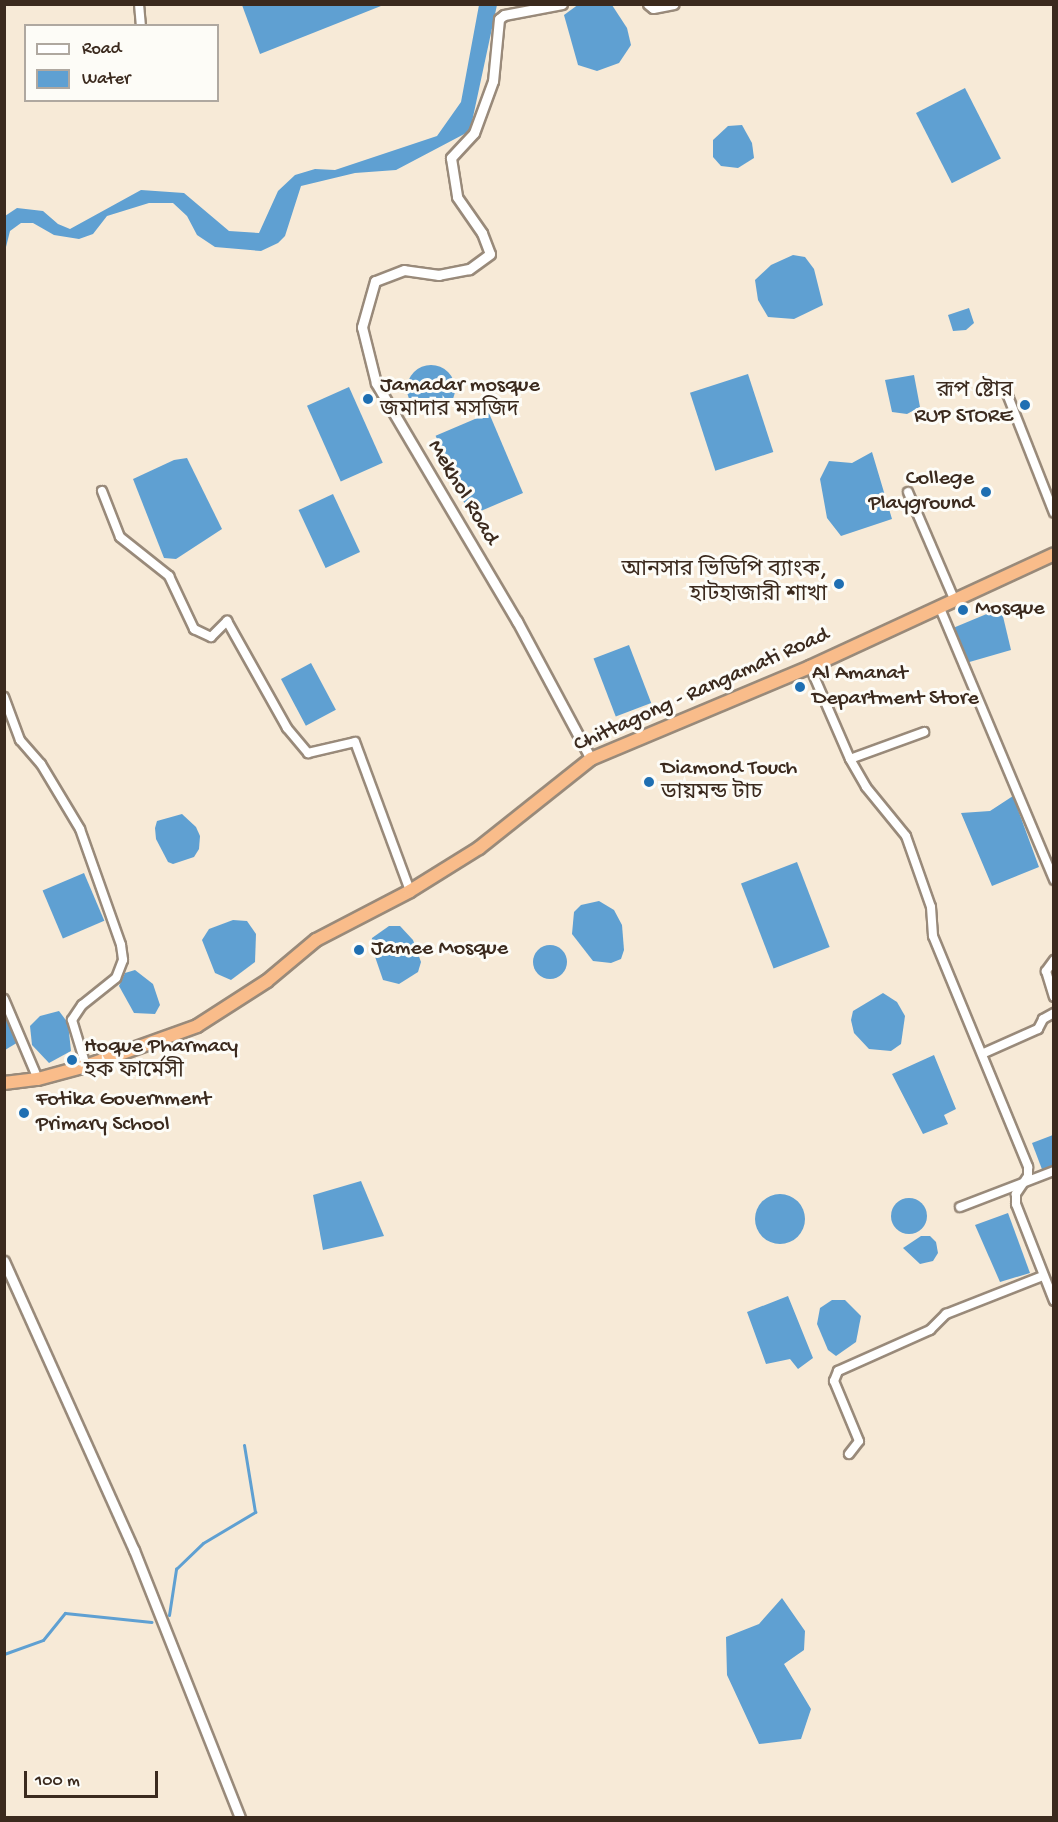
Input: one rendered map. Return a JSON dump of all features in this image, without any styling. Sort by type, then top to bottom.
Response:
[{"type":"highway","name":"Chittagong - Rangamati Road","points":[[4,1083],[38,1079],[86,1066],[197,1026],[267,981],[316,940],[410,891],[479,848],[591,759],[810,667],[1053,554]]},
{"type":"street","points":[[139,4],[141,24]]},
{"type":"street","name":"Mekhol Road","points":[[562,4],[504,15],[499,19],[493,81],[474,133],[451,158],[457,197],[483,232],[490,254],[469,269],[439,275],[404,270],[375,280],[362,327],[376,383],[517,621],[591,759]]},
{"type":"street","points":[[648,4],[653,8],[674,4]]},
{"type":"street","points":[[1004,386],[1053,513]]},
{"type":"street","points":[[102,491],[120,537],[169,576],[194,629],[211,636],[227,621],[287,728],[308,753],[355,742],[410,891]]},
{"type":"street","points":[[908,492],[954,599]]},
{"type":"street","points":[[939,606],[1053,879]]},
{"type":"street","points":[[810,667],[850,759],[866,787],[906,836],[931,907],[933,936],[984,1053],[1028,1167],[1026,1182],[1016,1194],[1016,1204],[1053,1301]]},
{"type":"street","points":[[4,697],[20,740],[41,764],[80,829],[121,945],[123,960],[116,978],[82,1005],[72,1020],[86,1066]]},
{"type":"street","points":[[850,759],[924,732]]},
{"type":"street","points":[[1053,960],[1046,971],[1053,997]]},
{"type":"street","points":[[4,999],[38,1079]]},
{"type":"street","points":[[984,1053],[1038,1029],[1043,1019],[1053,1013]]},
{"type":"street","points":[[960,1207],[1053,1171]]},
{"type":"street","points":[[4,1261],[134,1550],[240,1818]]},
{"type":"street","points":[[849,1454],[859,1441],[834,1381],[838,1371],[930,1330],[946,1314],[1043,1276]]},
{"type":"water","points":[[242,4],[386,4],[260,54],[242,5]]},
{"type":"water","points":[[579,4],[612,5],[627,28],[631,45],[619,63],[597,71],[578,65],[564,15]]},
{"type":"water","points":[[479,5],[497,5],[470,131],[396,170],[355,173],[301,186],[285,236],[278,243],[261,251],[215,247],[197,235],[187,216],[173,203],[149,203],[107,216],[93,234],[79,239],[54,235],[33,223],[21,223],[10,231],[5,251],[5,216],[17,208],[43,211],[58,224],[70,229],[141,190],[184,193],[229,231],[259,233],[278,191],[295,175],[315,169],[335,170],[437,136],[461,102]]},
{"type":"water","points":[[965,88],[1001,158],[952,183],[916,113]]},
{"type":"water","points":[[742,125],[752,143],[754,158],[738,168],[721,166],[713,157],[713,140],[728,126]]},
{"type":"water","points":[[793,255],[805,257],[814,269],[823,305],[794,319],[768,317],[758,300],[755,280],[771,265]]},
{"type":"water","points":[[969,308],[974,323],[966,330],[953,331],[948,315]]},
{"type":"water","points":[[431,365],[448,372],[455,389],[448,406],[431,413],[414,406],[407,389],[414,372]]},
{"type":"water","points":[[748,374],[773,452],[715,471],[690,393]]},
{"type":"water","points":[[914,375],[920,407],[907,414],[892,412],[885,380]]},
{"type":"water","points":[[349,387],[383,463],[341,482],[307,406]]},
{"type":"water","points":[[489,413],[523,493],[470,516],[436,436]]},
{"type":"water","points":[[872,452],[892,519],[841,536],[827,518],[820,479],[829,461],[852,463]]},
{"type":"water","points":[[187,458],[222,529],[176,559],[164,558],[133,479],[174,460]]},
{"type":"water","points":[[333,494],[360,552],[326,568],[299,510]]},
{"type":"water","points":[[1001,608],[1011,650],[966,663],[953,628]]},
{"type":"water","points":[[629,645],[651,703],[616,716],[594,659]]},
{"type":"water","points":[[311,663],[336,710],[306,726],[281,679]]},
{"type":"water","points":[[1013,796],[1039,867],[992,886],[961,813],[990,811]]},
{"type":"water","points":[[182,814],[196,827],[200,836],[199,849],[194,857],[173,864],[168,862],[156,839],[155,828],[157,821]]},
{"type":"water","points":[[797,862],[830,947],[774,968],[741,884]]},
{"type":"water","points":[[84,873],[104,921],[63,938],[43,891]]},
{"type":"water","points":[[599,901],[614,910],[622,925],[624,950],[621,959],[611,963],[593,961],[572,934],[574,912],[581,905]]},
{"type":"water","points":[[233,920],[247,921],[256,934],[255,962],[231,980],[215,973],[202,940],[209,929]]},
{"type":"water","points":[[389,926],[400,926],[413,940],[421,962],[418,972],[399,984],[383,980],[371,945],[372,938]]},
{"type":"water","points":[[550,945],[562,950],[567,962],[562,974],[550,979],[538,974],[533,962],[538,950]]},
{"type":"water","points":[[135,970],[153,984],[160,1005],[155,1014],[134,1013],[119,986],[125,973]]},
{"type":"water","points":[[883,993],[897,1002],[905,1016],[901,1044],[891,1051],[869,1049],[854,1033],[851,1020],[853,1011]]},
{"type":"water","points":[[4,1007],[20,1041],[5,1050],[4,1050]]},
{"type":"water","points":[[59,1011],[68,1023],[71,1051],[49,1063],[32,1045],[30,1026],[40,1016]]},
{"type":"water","points":[[934,1055],[956,1109],[944,1115],[948,1124],[923,1134],[892,1074]]},
{"type":"water","points":[[1053,1135],[1053,1168],[1043,1172],[1032,1143]]},
{"type":"water","points":[[361,1181],[384,1236],[323,1250],[313,1195]]},
{"type":"water","points":[[780,1194],[789,1196],[800,1205],[805,1219],[803,1228],[794,1239],[780,1244],[771,1242],[760,1233],[755,1219],[757,1210],[766,1199]]},
{"type":"water","points":[[909,1198],[922,1203],[927,1216],[922,1229],[909,1234],[896,1229],[891,1216],[896,1203]]},
{"type":"water","points":[[1008,1213],[1030,1273],[1000,1282],[975,1225]]},
{"type":"water","points":[[921,1236],[930,1236],[936,1242],[938,1253],[933,1261],[920,1264],[903,1248]]},
{"type":"water","points":[[788,1296],[813,1358],[798,1369],[790,1359],[766,1364],[747,1312]]},
{"type":"water","points":[[832,1300],[845,1300],[861,1316],[856,1342],[836,1356],[828,1350],[817,1324],[820,1308]]},
{"type":"water","points":[[782,1598],[805,1631],[804,1650],[784,1664],[811,1709],[801,1739],[759,1744],[727,1675],[726,1637],[759,1624]]},
{"type":"waterway","points":[[169,1615],[176,1569],[203,1543],[255,1512],[244,1445]]},
{"type":"waterway","points":[[4,1654],[43,1640],[65,1613],[152,1622]]},
{"type":"place","name":"Jamadar mosque জমাদার মসজিদ","points":[[368,399]]},
{"type":"place","name":"রূপ ষ্টোর RUP STORE","points":[[1025,405]]},
{"type":"place","name":"College Playground","points":[[986,492]]},
{"type":"place","name":"আনসার ভিডিপি ব্যাংক, হাটহাজারী শাখা","points":[[839,584]]},
{"type":"place","name":"Mosque","points":[[963,610]]},
{"type":"place","name":"Al Amanat Department Store","points":[[800,687]]},
{"type":"place","name":"Diamond Touch ডায়মন্ড টাচ","points":[[649,782]]},
{"type":"place","name":"Jamee Mosque","points":[[359,950]]},
{"type":"place","name":"Hoque Pharmacy হক ফার্মেসী","points":[[72,1060]]},
{"type":"place","name":"Fotika Government Primary School","points":[[24,1113]]}]
